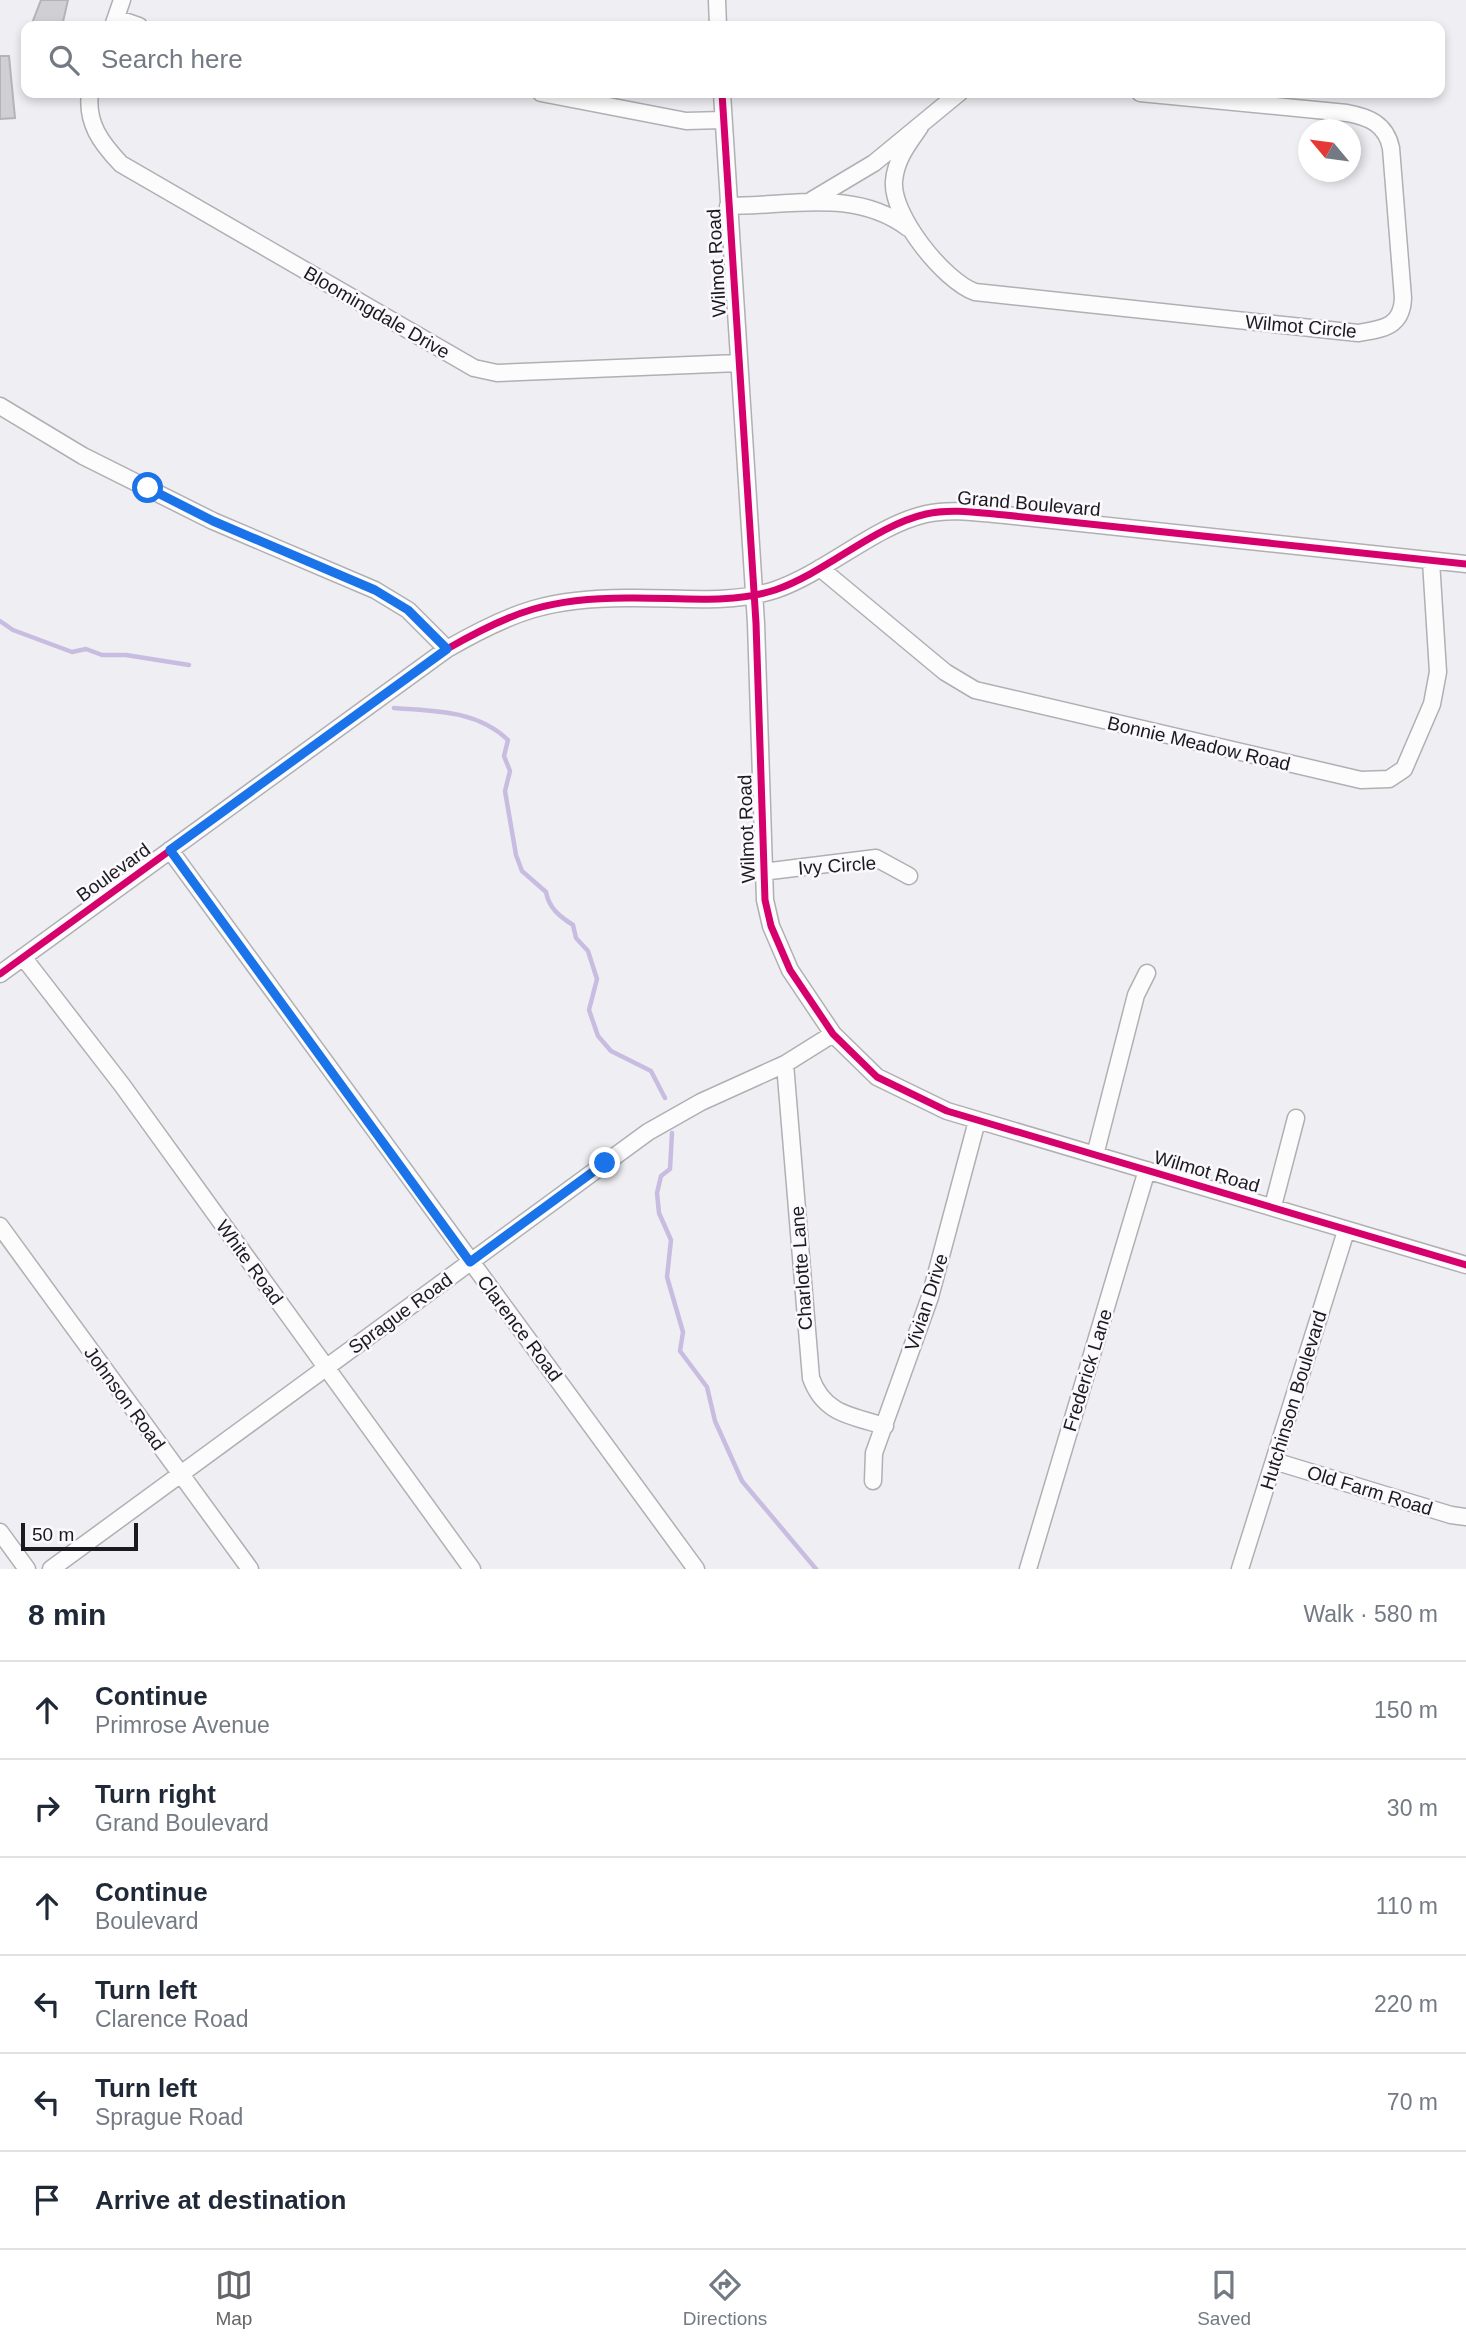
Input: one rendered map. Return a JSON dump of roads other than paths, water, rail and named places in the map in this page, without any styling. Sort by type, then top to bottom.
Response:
[{"type":"street","points":[[114,21],[122,0]]},
{"type":"street","points":[[717,0],[718,21]]},
{"type":"street","name":"Bloomingdale Drive","points":[[90,98],[93,127],[121,164],[474,368],[497,373],[738,363]]},
{"type":"street","points":[[567,98],[686,121],[723,120]]},
{"type":"street","name":"Wilmot Road","points":[[722,98],[753,593],[762,872],[768,913],[780,950],[801,988],[833,1034],[861,1063],[891,1086],[947,1111],[1466,1265]]},
{"type":"street","name":"Wilmot Circle","points":[[810,201],[874,163],[953,98]]},
{"type":"street","name":"Wilmot Circle","points":[[920,127],[901,153],[894,180],[897,202],[913,231],[956,283],[975,292],[1358,333],[1393,324],[1402,311],[1403,298],[1391,148],[1389,136],[1382,128],[1363,116],[1347,113],[1192,98]]},
{"type":"street","name":"Wilmot Circle","points":[[729,205],[810,201],[876,208],[913,231]]},
{"type":"street","points":[[0,406],[83,456],[213,521],[375,590],[408,610],[447,649]]},
{"type":"street","name":"Grand Boulevard","points":[[381,696],[447,649],[522,610],[551,603],[626,598],[719,599],[774,590],[913,517],[945,512],[1006,514],[1466,564]]},
{"type":"street","name":"Bonnie Meadow Road","points":[[820,568],[945,672],[975,690],[1360,779],[1381,780],[1397,774],[1410,759],[1432,704],[1438,672],[1431,561]]},
{"type":"street","name":"Boulevard","points":[[0,974],[381,696]]},
{"type":"street","name":"Clarence Road","points":[[170,850],[696,1569]]},
{"type":"street","name":"Ivy Circle","points":[[762,872],[876,858],[909,876]]},
{"type":"street","name":"White Road","points":[[23,957],[122,1085],[472,1569]]},
{"type":"street","points":[[1095,1155],[1136,996],[1147,973]]},
{"type":"street","name":"Sprague Road","points":[[51,1569],[648,1132],[701,1102],[785,1064],[833,1034]]},
{"type":"street","name":"Charlotte Lane","points":[[785,1064],[811,1378],[816,1393],[831,1408],[885,1426]]},
{"type":"street","points":[[1273,1206],[1296,1118]]},
{"type":"street","name":"Vivian Drive","points":[[873,1481],[873,1453],[930,1297],[976,1121]]},
{"type":"street","name":"Frederick Lane","points":[[1028,1569],[1147,1170]]},
{"type":"street","name":"Johnson Road","points":[[0,1226],[250,1569]]},
{"type":"street","name":"Hutchinson Boulevard","points":[[1240,1569],[1346,1231]]},
{"type":"street","name":"Old Farm Road","points":[[1275,1461],[1451,1515],[1466,1517]]},
{"type":"street","points":[[0,1532],[27,1569]]},
{"type":"waterway","points":[[0,621],[13,630],[72,652],[86,649],[102,655],[126,655],[189,665]]},
{"type":"waterway","points":[[394,708],[469,717],[496,730],[508,740],[504,756],[510,771],[505,791],[516,855],[522,871],[546,892],[552,907],[573,925],[576,938],[588,951],[597,979],[589,1010],[598,1036],[611,1051],[651,1071],[665,1098]]},
{"type":"waterway","points":[[672,1133],[670,1169],[661,1176],[657,1193],[659,1213],[671,1240],[667,1277],[683,1332],[680,1351],[707,1387],[715,1421],[742,1481],[816,1569]]}]
